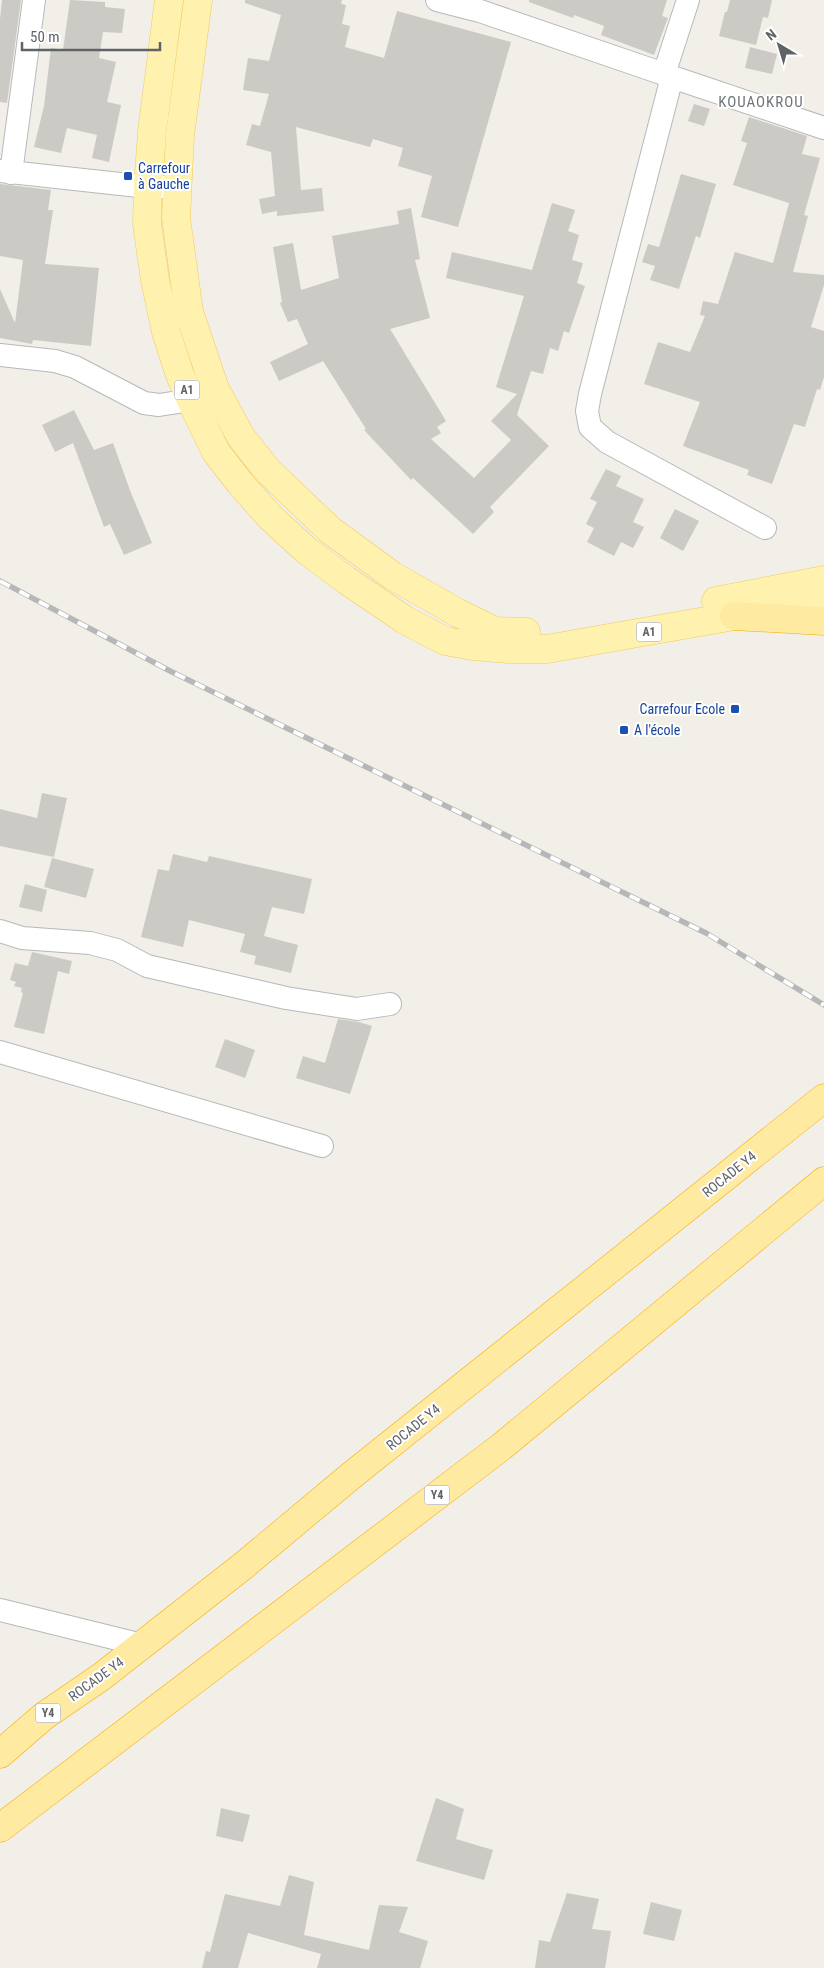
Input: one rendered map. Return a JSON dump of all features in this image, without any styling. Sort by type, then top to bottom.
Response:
[{"type":"highway","points":[[734,616],[824,621]]},
{"type":"highway","name":"ROCADE Y4","points":[[0,1754],[44,1716],[101,1677],[243,1566],[352,1475],[824,1098]]},
{"type":"highway","name":"Y4","points":[[0,1828],[500,1447],[824,1181]]},
{"type":"main road","name":"A1","points":[[169,0],[152,132],[148,188],[147,224],[155,280],[166,332],[180,374],[216,452],[270,517],[306,550],[405,620],[445,641],[473,646],[509,649],[547,649],[734,616],[824,604]]},
{"type":"main road","name":"A1","points":[[198,0],[180,135],[176,218],[189,312],[215,389],[241,437],[268,472],[304,506],[330,530],[394,576],[458,614],[496,631],[539,632],[578,628],[824,580]]},
{"type":"street","points":[[34,0],[6,172],[148,188],[178,187]]},
{"type":"street","points":[[437,0],[482,6],[668,76],[824,128]]},
{"type":"street","points":[[688,0],[587,411],[590,428],[607,442],[765,528]]},
{"type":"street","points":[[0,355],[55,361],[75,368],[144,403],[160,405],[191,400]]},
{"type":"street","points":[[0,931],[22,938],[90,943],[117,950],[147,966],[286,998],[358,1009],[390,1004]]},
{"type":"street","points":[[0,1052],[322,1146]]},
{"type":"street","points":[[0,1610],[142,1645]]},
{"type":"building","points":[[2,0],[21,0],[7,103],[0,102],[0,19]]},
{"type":"building","points":[[70,0],[105,2],[105,7],[125,9],[122,33],[103,32],[99,58],[116,62],[107,102],[121,105],[109,162],[92,158],[97,135],[67,128],[61,153],[34,147],[44,106],[51,48],[63,50]]},
{"type":"building","points":[[245,0],[342,0],[341,4],[346,5],[342,24],[350,26],[345,47],[384,58],[397,11],[511,42],[458,227],[421,217],[432,176],[398,166],[403,148],[373,139],[370,147],[296,127],[301,190],[322,188],[324,211],[277,216],[277,211],[262,214],[259,199],[275,196],[271,152],[246,145],[252,124],[260,126],[269,94],[243,90],[248,58],[269,61],[281,15],[245,3]]},
{"type":"building","points":[[529,0],[667,0],[662,16],[668,18],[654,55],[601,35],[604,26],[574,15],[573,18],[529,2]]},
{"type":"building","points":[[730,0],[772,0],[768,18],[763,17],[756,45],[719,36]]},
{"type":"building","points":[[750,47],[777,54],[772,74],[745,68]]},
{"type":"building","points":[[694,104],[710,109],[704,126],[688,121]]},
{"type":"building","points":[[749,117],[807,136],[802,154],[820,158],[804,215],[808,216],[793,272],[824,275],[824,285],[811,327],[824,331],[824,377],[820,390],[817,389],[805,427],[794,424],[772,484],[747,475],[749,470],[683,446],[700,402],[644,384],[658,342],[690,352],[705,316],[700,315],[703,301],[718,304],[735,252],[773,263],[789,203],[733,185],[747,143],[741,141]]},
{"type":"building","points":[[681,174],[716,184],[700,238],[696,236],[679,289],[650,280],[655,266],[642,262],[648,244],[659,247]]},
{"type":"building","points":[[0,184],[51,190],[48,210],[53,210],[45,264],[99,268],[91,346],[33,340],[32,344],[0,338],[0,289],[15,323],[23,260],[0,256]]},
{"type":"building","points":[[552,203],[575,210],[568,231],[579,235],[572,260],[583,263],[577,283],[585,286],[569,333],[564,331],[558,351],[550,348],[543,374],[531,371],[517,415],[549,446],[490,507],[494,512],[473,534],[413,478],[411,480],[364,430],[366,429],[323,361],[279,381],[270,362],[308,344],[297,319],[288,322],[280,303],[282,302],[273,247],[293,243],[301,290],[339,278],[332,236],[399,224],[397,211],[411,208],[420,259],[415,260],[430,318],[390,329],[446,421],[437,427],[441,433],[431,439],[474,478],[511,440],[491,421],[517,394],[496,387],[524,296],[446,278],[452,252],[532,270]]},
{"type":"building","points":[[74,410],[94,450],[113,443],[152,543],[124,555],[110,524],[104,527],[73,443],[55,452],[42,425]]},
{"type":"building","points":[[606,469],[621,476],[616,486],[644,499],[633,522],[644,527],[633,548],[621,542],[614,556],[587,542],[594,528],[586,524],[597,502],[590,499]]},
{"type":"building","points":[[675,509],[699,521],[683,551],[660,538]]},
{"type":"building","points":[[42,793],[67,798],[54,857],[0,846],[0,809],[37,818]]},
{"type":"building","points":[[173,854],[207,862],[209,856],[312,879],[304,914],[272,907],[264,936],[298,945],[291,973],[254,964],[256,956],[240,952],[245,934],[189,920],[183,947],[141,937],[158,869],[169,871]]},
{"type":"building","points":[[52,858],[94,869],[86,898],[44,887]]},
{"type":"building","points":[[25,884],[47,890],[42,912],[19,907]]},
{"type":"building","points":[[32,952],[72,961],[69,974],[58,971],[44,1034],[14,1027],[23,993],[21,992],[22,988],[14,986],[16,982],[10,980],[15,963],[28,966]]},
{"type":"building","points":[[338,1019],[372,1026],[350,1094],[296,1078],[303,1056],[325,1063]]},
{"type":"building","points":[[225,1039],[255,1050],[245,1078],[215,1067]]},
{"type":"building","points":[[436,1798],[464,1809],[456,1839],[493,1850],[484,1880],[416,1861]]},
{"type":"building","points":[[221,1808],[250,1815],[243,1842],[216,1836]]},
{"type":"building","points":[[289,1875],[314,1882],[304,1935],[369,1950],[379,1905],[408,1907],[399,1932],[428,1941],[420,1968],[317,1968],[321,1954],[248,1933],[238,1968],[202,1968],[206,1951],[210,1952],[225,1894],[280,1906]]},
{"type":"building","points":[[567,1893],[599,1899],[592,1929],[611,1931],[605,1968],[535,1968],[539,1940],[550,1942]]},
{"type":"building","points":[[651,1902],[682,1910],[674,1941],[643,1934]]},
{"type":"railway","points":[[0,581],[172,672],[706,933],[824,1005]]},
{"type":"place","name":"Carrefour à Gauche","points":[[128,176]]},
{"type":"place","name":"Carrefour Ecole","points":[[735,709]]},
{"type":"place","name":"A l'école","points":[[624,730]]},
{"type":"district","name":"KOUAOKROU","points":[[761,102]]}]
